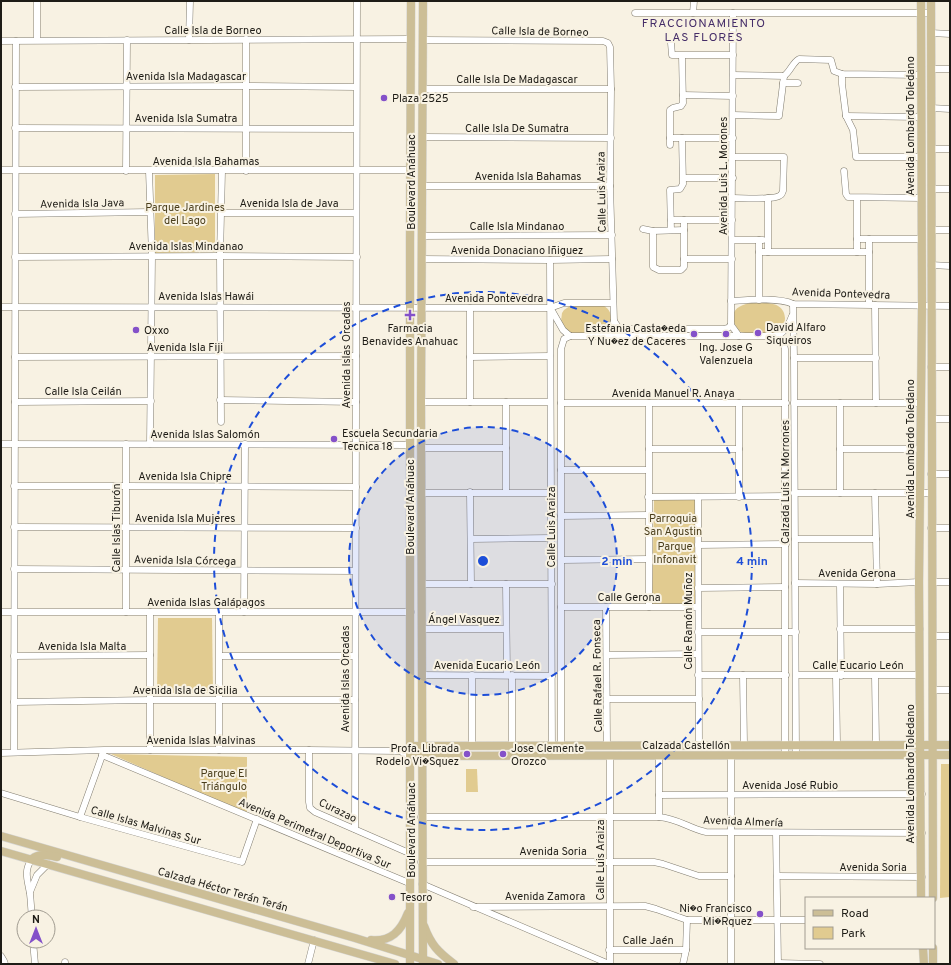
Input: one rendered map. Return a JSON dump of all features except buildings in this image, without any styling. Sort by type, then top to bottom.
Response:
[{"type":"main road","name":"Boulevard Anáhuac","points":[[410,964],[411,1]]},
{"type":"main road","name":"Boulevard Anáhuac","points":[[422,961],[421,402],[423,1]]},
{"type":"main road","name":"Avenida Lombardo Toledano","points":[[921,1],[920,157],[922,306],[919,582],[920,744],[922,794],[921,897]]},
{"type":"main road","name":"Avenida Lombardo Toledano","points":[[931,1],[932,897]]},
{"type":"main road","points":[[921,171],[931,171]]},
{"type":"main road","name":"Calzada Castellón","points":[[410,746],[785,744],[950,745]]},
{"type":"main road","name":"Calzada Castellón","points":[[410,756],[950,755]]},
{"type":"main road","points":[[922,833],[925,859],[932,863]]},
{"type":"main road","name":"Calzada Héctor Terán Terán","points":[[1,836],[355,938],[409,955],[422,961],[438,964]]},
{"type":"main road","points":[[1,850],[395,964]]},
{"type":"main road","points":[[32,859],[43,855],[68,860],[81,859]]},
{"type":"main road","points":[[922,877],[926,879],[928,883],[929,897]]},
{"type":"main road","points":[[355,938],[378,940],[387,939],[398,931],[409,910]]},
{"type":"main road","points":[[422,919],[432,944],[440,953],[454,964]]},
{"type":"main road","points":[[922,949],[923,964]]},
{"type":"main road","points":[[933,949],[933,964]]},
{"type":"main road","points":[[366,955],[381,964]]},
{"type":"street","points":[[37,1],[37,40]]},
{"type":"street","points":[[189,40],[190,1]]},
{"type":"street","name":"Avenida Islas Orcadas","points":[[355,830],[357,1]]},
{"type":"street","points":[[693,13],[694,1]]},
{"type":"street","points":[[635,13],[931,14]]},
{"type":"street","name":"Avenida Luis L. Morones","points":[[731,325],[733,13]]},
{"type":"street","points":[[931,33],[950,34]]},
{"type":"street","points":[[246,39],[246,170]]},
{"type":"street","name":"Calle Isla de Borneo","points":[[1,41],[411,39]]},
{"type":"street","points":[[126,171],[127,40]]},
{"type":"street","name":"Calle Isla de Borneo","points":[[423,40],[608,43]]},
{"type":"street","points":[[14,752],[16,41]]},
{"type":"street","name":"Calle Luis Araiza","points":[[608,43],[610,47],[611,89],[610,186],[614,321]]},
{"type":"street","points":[[671,43],[672,55],[733,55]]},
{"type":"street","points":[[670,145],[669,113],[671,109],[680,106],[683,103],[682,56]]},
{"type":"street","points":[[733,115],[779,116],[784,76],[799,59],[831,60],[834,71],[842,74],[920,74]]},
{"type":"street","points":[[931,69],[950,69]]},
{"type":"street","points":[[842,74],[846,116],[852,130],[856,157],[920,157]]},
{"type":"street","points":[[733,75],[784,76]]},
{"type":"street","points":[[783,83],[798,83]]},
{"type":"street","name":"Avenida Isla Madagascar","points":[[15,87],[356,87]]},
{"type":"street","name":"Calle Isla De Madagascar","points":[[423,89],[611,89]]},
{"type":"street","points":[[683,96],[733,96]]},
{"type":"street","points":[[931,108],[950,109]]},
{"type":"street","points":[[846,116],[920,117]]},
{"type":"street","name":"Avenida Isla Sumatra","points":[[15,128],[356,129]]},
{"type":"street","name":"Calle Isla De Sumatra","points":[[423,137],[611,138]]},
{"type":"street","points":[[670,138],[733,138]]},
{"type":"street","points":[[671,230],[670,190],[681,188],[683,186],[684,178],[682,138]]},
{"type":"street","points":[[931,149],[950,149]]},
{"type":"street","points":[[732,198],[768,198],[778,197],[781,195],[783,191],[784,157],[733,157]]},
{"type":"street","name":"Avenida Isla Bahamas","points":[[1,170],[410,170]]},
{"type":"street","points":[[150,171],[152,256],[150,444]]},
{"type":"street","points":[[220,422],[220,256],[222,171]]},
{"type":"street","points":[[844,171],[846,194],[848,197],[921,198]]},
{"type":"street","points":[[684,178],[733,178]]},
{"type":"street","name":"Avenida Isla Bahamas","points":[[422,186],[610,186]]},
{"type":"street","points":[[931,189],[950,189]]},
{"type":"street","points":[[768,198],[768,252]]},
{"type":"street","points":[[857,198],[857,252]]},
{"type":"street","name":"Avenida Isla Java","points":[[15,214],[150,212]]},
{"type":"street","name":"Avenida Isla de Java","points":[[222,213],[356,213]]},
{"type":"street","points":[[671,220],[732,220]]},
{"type":"street","points":[[652,231],[654,268],[659,270],[681,270],[684,267],[684,220]]},
{"type":"street","points":[[643,229],[652,231],[684,230]]},
{"type":"street","points":[[931,230],[950,230]]},
{"type":"street","name":"Calle Isla Mindanao","points":[[422,236],[612,235]]},
{"type":"street","points":[[857,239],[921,239]]},
{"type":"street","points":[[869,239],[876,358],[876,403]]},
{"type":"street","points":[[732,240],[767,240]]},
{"type":"street","points":[[759,240],[759,300]]},
{"type":"street","points":[[759,252],[869,252]]},
{"type":"street","name":"Avenida Islas Mindanao","points":[[15,257],[356,256]]},
{"type":"street","points":[[684,258],[732,259]]},
{"type":"street","name":"Avenida Donaciano Iñiguez","points":[[422,259],[612,259]]},
{"type":"street","name":"Calle Luis Araiza","points":[[550,260],[552,676],[556,746]]},
{"type":"street","points":[[931,265],[950,266]]},
{"type":"street","name":"Avenida Pontevedra","points":[[732,301],[759,300],[782,301],[793,304],[950,306]]},
{"type":"street","name":"Avenida Pontevedra","points":[[410,308],[550,308],[564,303],[613,302]]},
{"type":"street","name":"Calzada Luis N. Morrones","points":[[793,304],[796,755]]},
{"type":"street","name":"Avenida Islas Hawái","points":[[1,307],[220,306],[410,308]]},
{"type":"street","points":[[470,308],[470,402]]},
{"type":"street","points":[[550,308],[563,330],[570,336],[576,337],[776,336],[786,329],[791,321],[793,312]]},
{"type":"street","points":[[614,321],[618,327],[625,329],[724,329],[731,325],[739,336]]},
{"type":"street","points":[[603,336],[611,330],[614,321]]},
{"type":"street","name":"Calle Luis Araiza","points":[[556,756],[562,560],[562,343],[570,336]]},
{"type":"street","name":"Calzada Luis N. Morrones","points":[[776,336],[783,341],[785,346],[786,755]]},
{"type":"street","name":"Avenida Isla Fiji","points":[[15,356],[356,356]]},
{"type":"street","points":[[470,357],[550,356]]},
{"type":"street","points":[[794,358],[876,358]]},
{"type":"street","points":[[931,367],[950,367]]},
{"type":"street","points":[[220,400],[356,402]]},
{"type":"street","name":"Calle Isla Ceilán","points":[[15,402],[151,401]]},
{"type":"street","points":[[421,402],[550,402]]},
{"type":"street","points":[[506,402],[506,492]]},
{"type":"street","name":"Avenida Manuel R. Anaya","points":[[561,403],[786,403]]},
{"type":"street","points":[[649,403],[649,607]]},
{"type":"street","points":[[739,403],[739,497]]},
{"type":"street","points":[[794,403],[921,403]]},
{"type":"street","points":[[840,403],[840,494]]},
{"type":"street","points":[[785,418],[794,418]]},
{"type":"street","points":[[932,419],[950,419]]},
{"type":"street","points":[[550,428],[561,428]]},
{"type":"street","name":"Avenida Islas Salomón","points":[[1,444],[410,445]]},
{"type":"street","name":"Calle Islas Tiburón","points":[[126,444],[126,612]]},
{"type":"street","points":[[244,612],[245,444]]},
{"type":"street","points":[[421,448],[506,448]]},
{"type":"street","points":[[649,449],[739,449]]},
{"type":"street","points":[[840,449],[921,449]]},
{"type":"street","points":[[561,470],[648,470]]},
{"type":"street","points":[[932,474],[950,474]]},
{"type":"street","name":"Avenida Isla Chipre","points":[[14,486],[356,487]]},
{"type":"street","points":[[470,492],[471,584]]},
{"type":"street","points":[[421,493],[551,493]]},
{"type":"street","points":[[794,493],[932,493]]},
{"type":"street","points":[[875,494],[877,584]]},
{"type":"street","points":[[648,497],[785,496]]},
{"type":"street","name":"Calle Ramón Muñoz","points":[[698,497],[699,745]]},
{"type":"street","points":[[561,516],[648,515]]},
{"type":"street","name":"Avenida Isla Mujeres","points":[[14,527],[356,528]]},
{"type":"street","points":[[931,528],[950,528]]},
{"type":"street","points":[[471,539],[552,538]]},
{"type":"street","points":[[795,539],[876,538]]},
{"type":"street","points":[[698,545],[786,544]]},
{"type":"street","points":[[562,560],[649,559]]},
{"type":"street","name":"Avenida Isla Córcega","points":[[14,569],[356,571]]},
{"type":"street","name":"Avenida Gerona","points":[[796,583],[877,584],[919,582]]},
{"type":"street","points":[[932,582],[950,582]]},
{"type":"street","points":[[422,584],[552,584]]},
{"type":"street","points":[[506,584],[506,629],[512,746]]},
{"type":"street","points":[[837,744],[840,584]]},
{"type":"street","points":[[698,588],[785,587]]},
{"type":"street","name":"Calle Gerona","points":[[561,607],[698,607]]},
{"type":"street","name":"Calle Rafael R. Fonseca","points":[[606,607],[607,745]]},
{"type":"street","name":"Avenida Islas Galápagos","points":[[1,612],[411,612]]},
{"type":"street","points":[[150,612],[150,750]]},
{"type":"street","points":[[219,612],[219,750]]},
{"type":"street","name":"Ángel Vasquez","points":[[422,629],[506,629]]},
{"type":"street","points":[[840,629],[920,629]]},
{"type":"street","points":[[698,632],[796,632]]},
{"type":"street","points":[[932,636],[950,636]]},
{"type":"street","points":[[552,652],[560,652]]},
{"type":"street","points":[[606,655],[698,654]]},
{"type":"street","name":"Avenida Isla Malta","points":[[14,656],[150,656]]},
{"type":"street","points":[[220,656],[355,656]]},
{"type":"street","name":"Avenida Eucario León","points":[[422,675],[552,676]]},
{"type":"street","points":[[472,675],[472,746]]},
{"type":"street","points":[[698,675],[786,675]]},
{"type":"street","points":[[744,675],[744,745]]},
{"type":"street","name":"Calle Eucario León","points":[[796,675],[920,675]]},
{"type":"street","points":[[875,676],[876,744]]},
{"type":"street","points":[[932,690],[950,690]]},
{"type":"street","points":[[607,699],[699,699]]},
{"type":"street","name":"Avenida Isla de Sicilia","points":[[14,702],[150,700],[355,700]]},
{"type":"street","name":"Avenida Islas Malvinas","points":[[400,751],[410,746]]},
{"type":"street","name":"Avenida Islas Malvinas","points":[[1,753],[103,753],[150,750],[355,750],[400,751],[410,756]]},
{"type":"street","name":"Curazao","points":[[309,750],[310,808],[314,812],[409,853]]},
{"type":"street","points":[[80,817],[103,753]]},
{"type":"street","name":"Avenida Perimetral Deportiva Sur","points":[[103,753],[409,883]]},
{"type":"street","name":"Calle Luis Araiza","points":[[609,964],[610,756]]},
{"type":"street","points":[[659,756],[660,817]]},
{"type":"street","points":[[731,964],[732,756]]},
{"type":"street","name":"Calle Islas Malvinas Sur","points":[[1,793],[80,817],[242,862],[257,819]]},
{"type":"street","name":"Avenida José Rubio","points":[[659,795],[922,794]]},
{"type":"street","name":"Avenida Almería","points":[[421,818],[660,817],[675,820],[702,832],[922,833]]},
{"type":"street","points":[[776,833],[778,964],[820,964]]},
{"type":"street","points":[[31,909],[30,892],[26,874],[32,859]]},
{"type":"street","name":"Avenida Soria","points":[[421,862],[610,861],[659,863],[699,876],[731,876]]},
{"type":"street","points":[[30,892],[37,875],[48,864]]},
{"type":"street","name":"Avenida Soria","points":[[777,876],[922,877]]},
{"type":"street","points":[[422,884],[609,964]]},
{"type":"street","name":"Avenida Zamora","points":[[473,907],[651,907],[687,920],[805,920]]},
{"type":"street","points":[[683,964],[686,950],[687,920]]},
{"type":"street","points":[[308,964],[314,940]]},
{"type":"street","points":[[34,949],[35,964]]},
{"type":"street","name":"Calle Jaén","points":[[609,950],[686,950]]},
{"type":"street","points":[[1,956],[5,964]]},
{"type":"green space","name":"Parque Jardines del Lago","points":[[215,174],[215,252],[155,253],[155,175]]},
{"type":"green space","points":[[750,303],[766,303],[777,305],[781,308],[784,312],[785,318],[782,328],[778,332],[765,334],[752,334],[739,331],[734,321],[734,313],[739,307]]},
{"type":"green space","points":[[573,304],[601,304],[609,311],[611,320],[610,327],[601,334],[571,334],[566,330],[561,321],[564,310]]},
{"type":"green space","name":"Parque Infonavit","points":[[654,500],[697,500],[697,604],[652,605]]},
{"type":"green space","points":[[158,618],[212,618],[213,693],[157,693]]},
{"type":"green space","name":"Parque El Triángulo","points":[[111,754],[247,757],[247,814]]},
{"type":"green space","points":[[941,764],[950,764],[950,897],[940,898]]},
{"type":"green space","points":[[466,769],[477,769],[478,792],[466,792]]},
{"type":"place","name":"Plaza 2525","points":[[384,98]]},
{"type":"place","name":"Farmacia Benavides Anahuac","points":[[410,315]]},
{"type":"place","name":"Oxxo","points":[[136,330]]},
{"type":"place","name":"David Alfaro Siqueiros","points":[[758,333]]},
{"type":"place","name":"Estefania Casta�eda Y Nu�ez de Caceres","points":[[694,334]]},
{"type":"place","name":"Ing. Jose G Valenzuela","points":[[726,334]]},
{"type":"place","name":"Escuela Secundaria Tecnica 18","points":[[334,439]]},
{"type":"place","name":"Profa. Librada Rodelo Vi�Squez","points":[[467,754]]},
{"type":"place","name":"Jose Clemente Orozco","points":[[503,754]]},
{"type":"place","name":"Tesoro","points":[[392,897]]},
{"type":"place","name":"Ni�o Francisco Mi�Rquez","points":[[760,914]]},
{"type":"district","name":"FRACCIONAMIENTO LAS FLORES","points":[[704,30]]},
{"type":"park label","name":"Parroquia San Agustin","points":[[673,524]]}]
